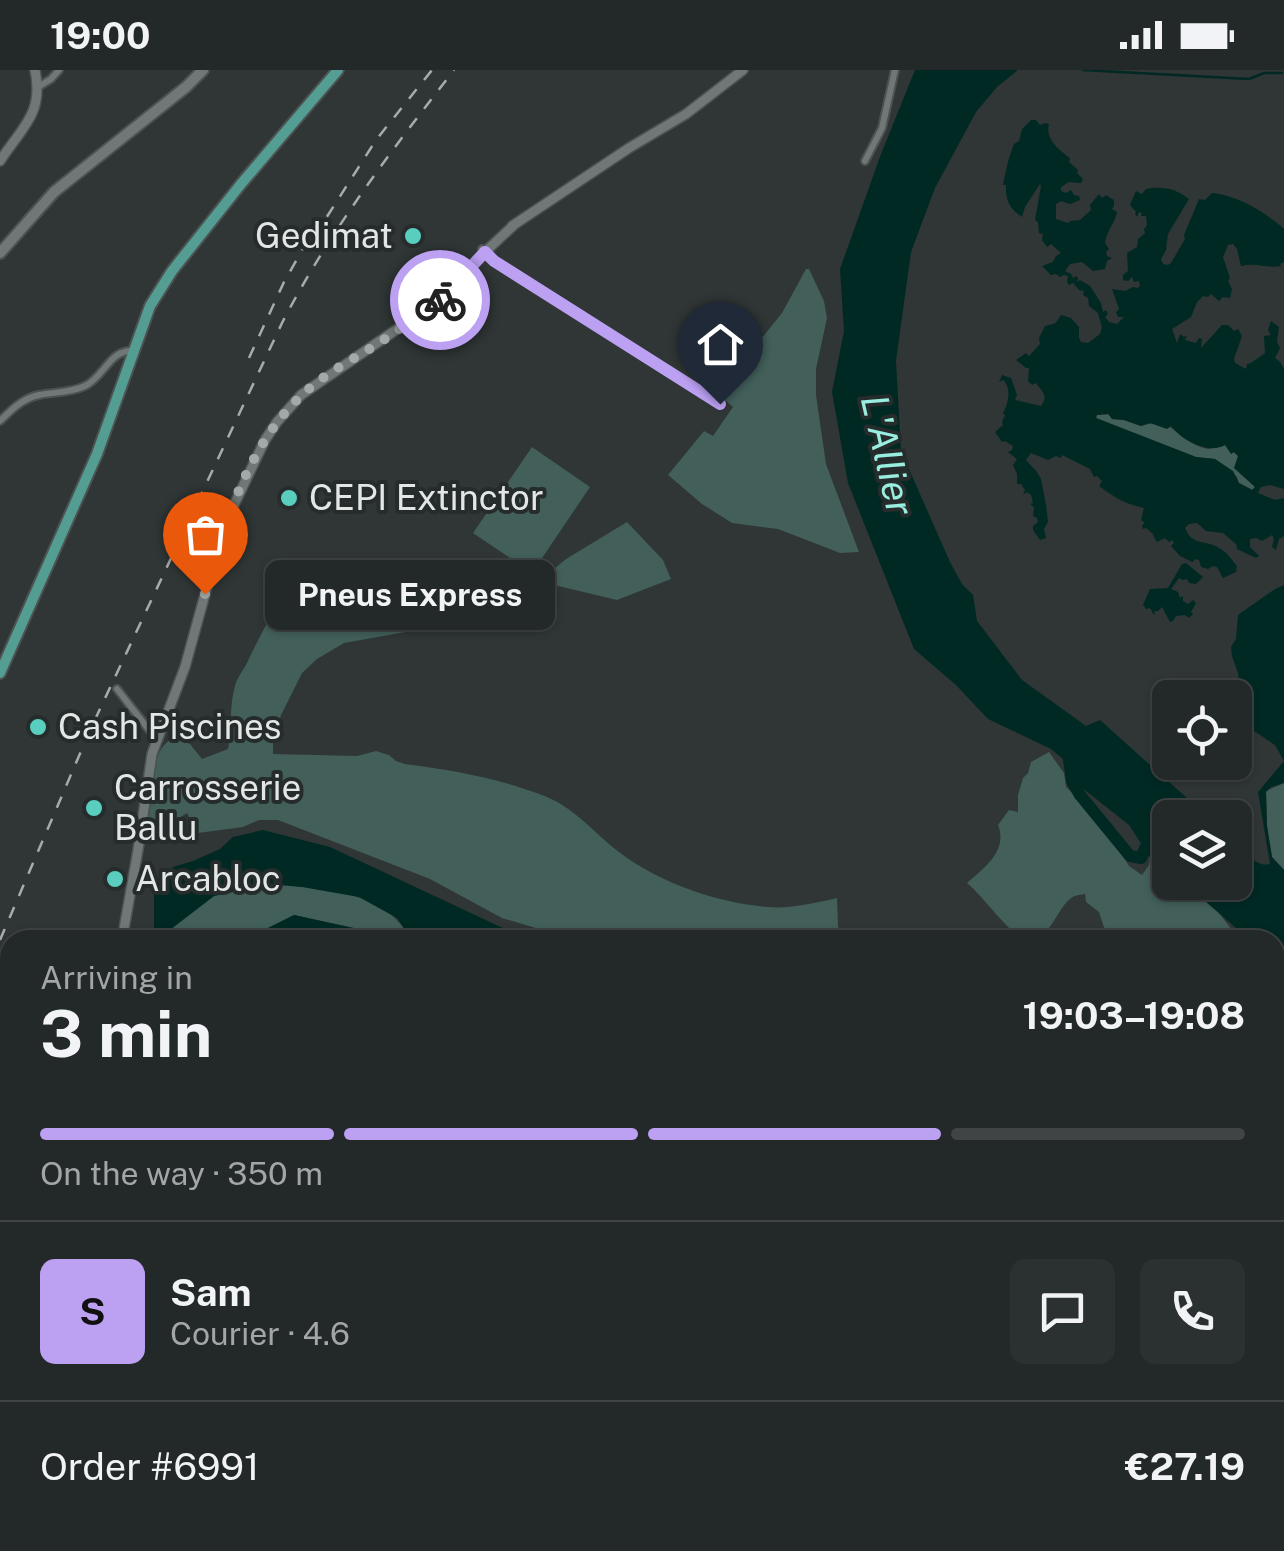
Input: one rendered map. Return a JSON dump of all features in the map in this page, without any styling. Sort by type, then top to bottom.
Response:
[{"type":"main road","points":[[0,253],[54,192],[203,70]]},
{"type":"main road","points":[[0,673],[82,489],[150,306],[172,270],[338,70]]},
{"type":"street","points":[[0,161],[36,104],[35,70]]},
{"type":"street","points":[[38,87],[59,70]]},
{"type":"street","points":[[124,930],[156,740],[176,695],[234,505],[265,440],[288,409],[314,384],[442,299],[483,250],[515,224],[686,114],[742,70]]},
{"type":"street","points":[[866,161],[882,128],[895,70]]},
{"type":"street","points":[[483,250],[494,261],[720,404]]},
{"type":"street","points":[[0,421],[18,404],[35,396],[88,385],[114,356],[124,350],[133,351]]},
{"type":"street","points":[[116,689],[156,740]]},
{"type":"shaded area","points":[[806,269],[824,301],[827,318],[816,369],[826,464],[859,552],[840,553],[778,529],[732,523],[668,475],[704,431],[713,436],[733,407],[725,400],[753,349],[782,313]]},
{"type":"shaded area","points":[[1109,414],[1112,419],[1141,426],[1162,424],[1200,447],[1225,445],[1238,456],[1240,469],[1255,487],[1253,490],[1239,483],[1215,459],[1196,457],[1096,418]]},
{"type":"shaded area","points":[[532,447],[590,487],[532,573],[473,533]]},
{"type":"shaded area","points":[[627,522],[663,560],[671,579],[617,600],[554,585],[549,580],[548,574],[566,559]]},
{"type":"shaded area","points":[[304,559],[390,588],[432,591],[445,586],[473,587],[494,592],[506,614],[344,643],[317,659],[302,673],[281,715],[273,754],[357,756],[376,751],[405,764],[477,776],[530,791],[567,808],[635,863],[690,890],[768,907],[837,898],[839,930],[542,930],[502,918],[430,879],[278,820],[259,820],[243,827],[198,833],[187,813],[160,830],[148,822],[151,801],[156,798],[158,755],[175,737],[190,744],[202,759],[228,749],[236,683]]},
{"type":"shaded area","points":[[1049,752],[1064,773],[1066,787],[1110,835],[1129,866],[1142,875],[1152,858],[1152,900],[1205,900],[1232,930],[1105,930],[1099,912],[1086,902],[1085,894],[1070,899],[1047,930],[1012,930],[967,883],[997,851],[998,825],[1009,810],[1018,812],[1018,795],[1031,762]]},
{"type":"shaded area","points":[[1284,783],[1284,870],[1272,857],[1266,791]]},
{"type":"shaded area","points":[[269,884],[344,893],[379,906],[405,930],[363,930],[294,915],[264,930],[171,930],[214,896]]},
{"type":"water","name":"L'Allier","points":[[915,70],[1018,70],[976,112],[935,188],[911,252],[896,361],[901,451],[950,562],[973,595],[977,621],[1022,680],[1086,726],[1100,720],[1152,767],[1152,780],[1167,780],[1189,800],[1152,800],[1152,858],[1129,825],[1081,787],[1063,759],[1051,749],[988,719],[914,649],[848,483],[832,392],[844,331],[840,269]]},
{"type":"water","points":[[1031,120],[1049,124],[1051,139],[1083,179],[1081,183],[1069,182],[1061,187],[1061,191],[1071,190],[1080,200],[1056,204],[1056,219],[1068,223],[1080,220],[1099,194],[1114,200],[1112,209],[1117,212],[1105,243],[1109,249],[1107,256],[1112,258],[1105,269],[1093,271],[1082,262],[1070,264],[1065,271],[1073,278],[1076,276],[1077,282],[1090,286],[1109,322],[1117,324],[1124,317],[1118,317],[1112,289],[1125,291],[1140,286],[1132,277],[1123,280],[1128,271],[1127,253],[1137,247],[1147,225],[1146,216],[1139,212],[1137,217],[1130,205],[1136,191],[1142,194],[1146,189],[1163,188],[1189,199],[1168,234],[1163,264],[1171,263],[1185,239],[1199,199],[1205,200],[1212,193],[1250,205],[1284,229],[1281,266],[1241,266],[1237,249],[1228,245],[1223,257],[1232,289],[1230,298],[1219,301],[1211,294],[1203,296],[1191,317],[1172,329],[1177,343],[1180,334],[1187,335],[1185,340],[1196,343],[1202,339],[1201,348],[1222,325],[1238,329],[1242,336],[1234,359],[1246,369],[1247,364],[1265,353],[1264,336],[1271,335],[1271,321],[1279,327],[1280,348],[1275,358],[1284,369],[1284,489],[1270,485],[1261,487],[1258,493],[1275,500],[1284,498],[1284,536],[1276,550],[1272,547],[1272,535],[1262,541],[1250,539],[1250,547],[1259,556],[1256,558],[1237,549],[1223,533],[1206,531],[1197,523],[1185,528],[1196,540],[1224,552],[1237,566],[1236,572],[1223,578],[1217,567],[1201,567],[1199,560],[1192,562],[1180,556],[1171,546],[1172,540],[1157,542],[1152,533],[1143,529],[1144,508],[1112,495],[1099,486],[1102,481],[1090,469],[1062,455],[1048,460],[1031,453],[1026,460],[1041,479],[1048,522],[1044,529],[1046,538],[1040,540],[1033,530],[1038,522],[1033,516],[1031,495],[1023,495],[1025,490],[1017,484],[1013,465],[1017,459],[1008,452],[1013,446],[1002,442],[995,432],[1003,425],[1008,397],[1006,383],[999,382],[1002,375],[1011,378],[1015,400],[1041,406],[1044,394],[1036,383],[1028,381],[1029,368],[1016,360],[1026,353],[1029,356],[1040,344],[1045,326],[1054,324],[1061,315],[1071,318],[1079,327],[1081,342],[1088,343],[1102,328],[1084,291],[1073,283],[1069,285],[1068,276],[1051,275],[1042,266],[1061,253],[1051,244],[1047,247],[1035,220],[1040,184],[1022,217],[1009,203],[1003,185],[1022,129]],"holes":[[[1108,414],[1112,419],[1141,426],[1171,426],[1204,447],[1225,445],[1238,456],[1234,468],[1255,487],[1252,490],[1239,483],[1233,471],[1215,459],[1196,457],[1096,418]]]},
{"type":"water","points":[[1186,563],[1203,577],[1196,584],[1179,578],[1171,589],[1188,604],[1193,600],[1196,603],[1189,618],[1176,616],[1170,622],[1162,607],[1154,615],[1143,605],[1150,589],[1168,588]]},
{"type":"water","points":[[1284,585],[1284,761],[1275,745],[1254,731],[1252,680],[1239,680],[1231,647],[1236,639],[1238,615]]},
{"type":"water","points":[[1284,761],[1284,783],[1266,792],[1272,857],[1284,870],[1284,930],[1238,930],[1204,900],[1252,900],[1252,858],[1270,864],[1258,792]]},
{"type":"water","points":[[263,830],[330,847],[507,930],[405,930],[397,918],[359,897],[269,884],[214,896],[171,930],[154,930],[154,893],[173,867],[220,849],[233,837]]},
{"type":"water","points":[[294,915],[363,930],[264,930]]},
{"type":"waterway","points":[[1083,70],[1249,79],[1264,73],[1282,73]]},
{"type":"waterway","points":[[1068,752],[1072,781],[1080,795],[1130,856],[1141,858],[1146,846],[1152,847]]},
{"type":"railway","points":[[314,237],[376,140],[432,70]]},
{"type":"railway","points":[[4,930],[91,728],[282,323],[340,224],[454,70]]},
{"type":"railway","points":[[249,358],[284,282],[317,224]]},
{"type":"way so far","points":[[205,594],[238,494],[277,422],[314,384],[440,300]]},
{"type":"place","name":"Gedimat","points":[[413,236]]},
{"type":"place","name":"CEPI Extinctor","points":[[289,498]]},
{"type":"place","name":"Pneus Express","points":[[205,594]]},
{"type":"place","name":"Cash Piscines","points":[[38,727]]},
{"type":"place","name":"Carrosserie Ballu","points":[[94,808]]},
{"type":"place","name":"Arcabloc","points":[[115,879]]},
{"type":"route","points":[[440,300],[485,252],[720,404]]}]
